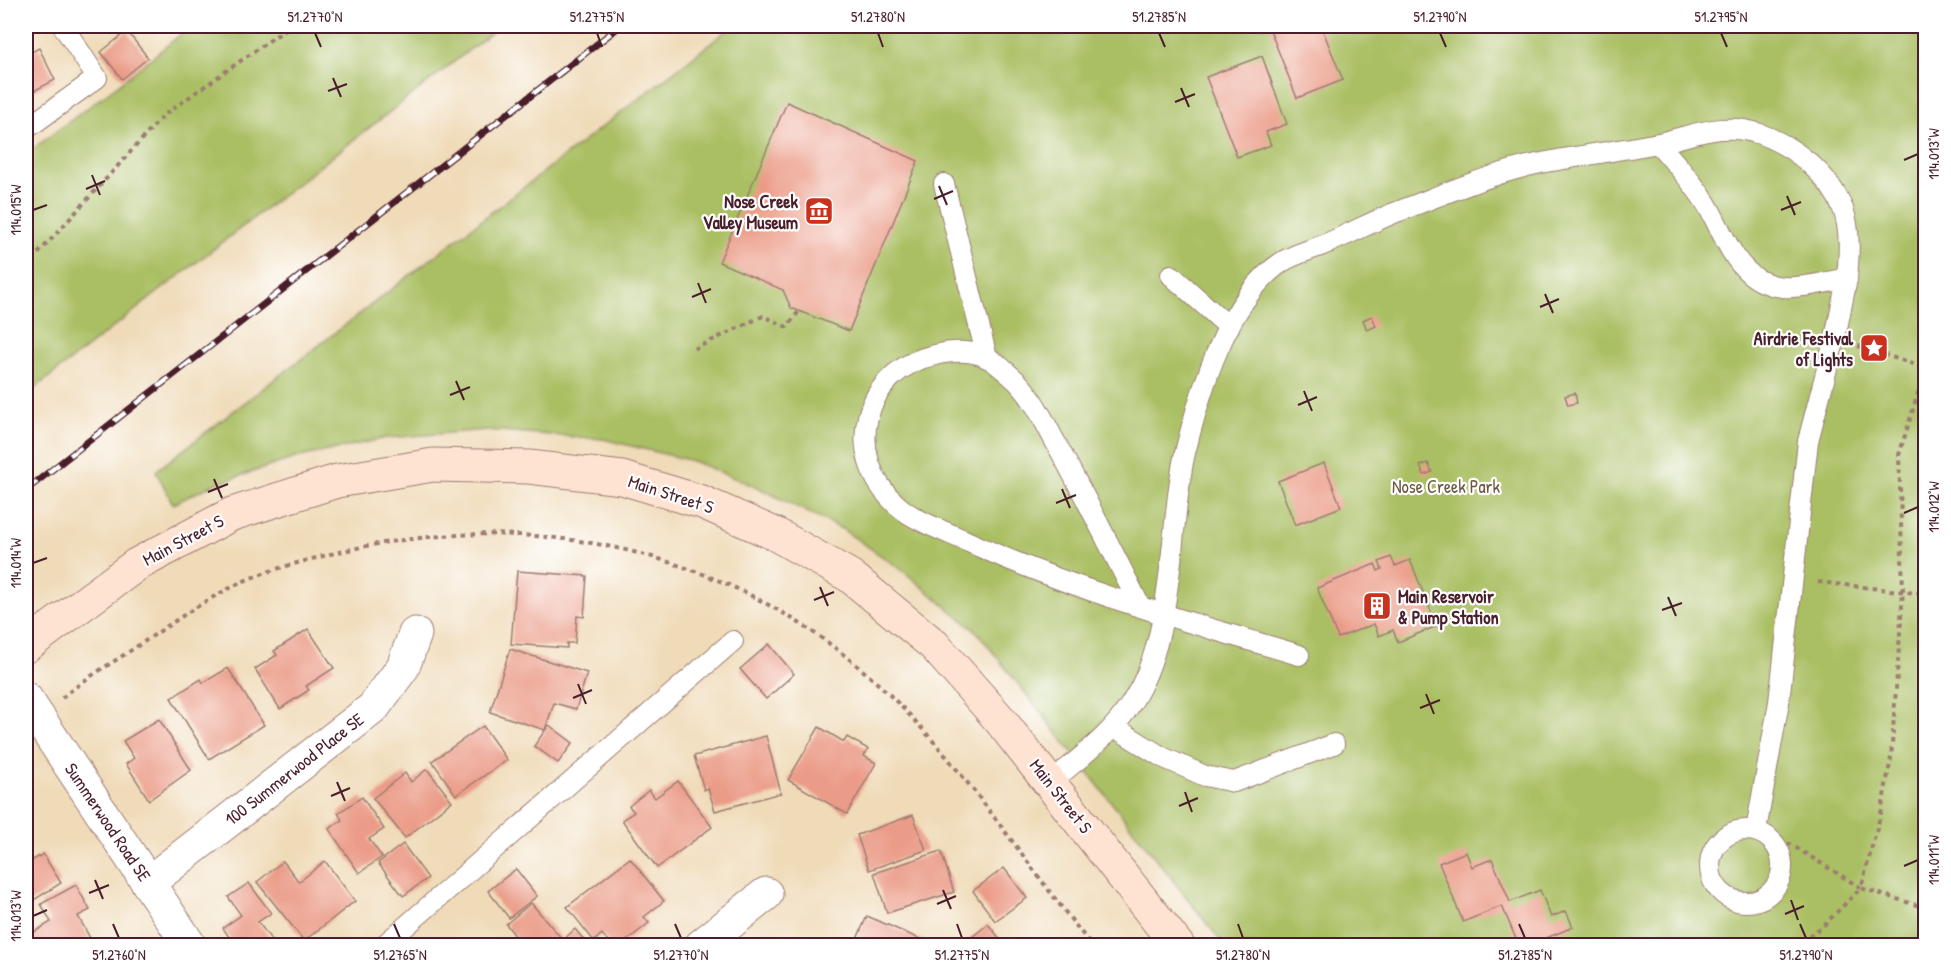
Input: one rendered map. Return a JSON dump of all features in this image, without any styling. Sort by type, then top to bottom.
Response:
[{"type":"main road","name":"Main Street S","points":[[26,646],[136,565],[232,514],[337,481],[433,465],[529,467],[622,478],[702,502],[775,534],[850,576],[934,645],[1000,720],[1178,945]]},
{"type":"street","name":"100 Summerwood Place SE","points":[[148,883],[373,708],[403,667],[415,634]]},
{"type":"street","name":"Summerwood Road SE","points":[[26,699],[190,945]]},
{"type":"street","points":[[701,945],[766,894]]},
{"type":"lane","points":[[26,129],[97,78],[63,26]]},
{"type":"lane","points":[[1050,783],[1114,727],[1133,701],[1150,663],[1164,614],[1184,456],[1204,385],[1229,327],[1248,294],[1282,262],[1372,222],[1456,189],[1535,164],[1658,143],[1702,130],[1730,127],[1778,140],[1814,168],[1843,209],[1849,249],[1847,279],[1835,338],[1808,441],[1764,835]]},
{"type":"lane","points":[[1658,143],[1692,182],[1717,221],[1737,262],[1753,277],[1784,287],[1847,279]]},
{"type":"lane","points":[[944,184],[987,358]]},
{"type":"lane","points":[[1172,275],[1229,327]]},
{"type":"lane","points":[[1140,606],[1093,511],[1033,402],[1014,378],[987,358],[954,351],[916,359],[887,379],[871,404],[864,432],[867,456],[877,483],[898,506],[933,525],[1036,572],[1164,614],[1299,656]]},
{"type":"lane","points":[[383,945],[733,641]]},
{"type":"lane","points":[[1114,727],[1173,762],[1205,776],[1234,782],[1334,744]]},
{"type":"path","points":[[26,267],[164,115],[290,26]]},
{"type":"path","points":[[694,349],[763,316],[787,327],[799,311]]},
{"type":"path","points":[[1794,945],[1822,927],[1861,888],[1881,813],[1891,759],[1903,591],[1899,455],[1925,368],[1835,338]]},
{"type":"path","points":[[69,691],[229,588],[283,567],[366,545],[451,534],[526,533],[607,544],[679,566],[751,597],[786,616],[852,661],[896,702],[945,757],[1092,945]]},
{"type":"path","points":[[1793,580],[1926,594]]},
{"type":"path","points":[[1764,835],[1790,844],[1861,888],[1926,908]]},
{"type":"green space","points":[[191,26],[500,26],[26,395],[26,154],[118,85]]},
{"type":"green space","name":"Nose Creek Park","points":[[733,26],[1925,26],[1925,945],[1224,945],[978,633],[902,570],[842,529],[759,488],[693,461],[603,439],[487,430],[386,438],[295,458],[212,485],[173,504],[156,471]]},
{"type":"building","points":[[175,26],[189,26],[180,32]]},
{"type":"building","points":[[1282,26],[1321,26],[1343,80],[1297,98],[1270,30]]},
{"type":"building","points":[[127,31],[148,58],[122,79],[101,52]]},
{"type":"building","points":[[39,48],[55,80],[26,95],[26,55]]},
{"type":"building","points":[[1262,56],[1287,124],[1266,132],[1271,145],[1237,157],[1206,77]]},
{"type":"building","name":"Nose Creek Valley Museum","points":[[787,102],[918,161],[849,331],[791,308],[783,290],[719,262]]},
{"type":"building","points":[[1372,316],[1376,326],[1367,330],[1363,320]]},
{"type":"building","points":[[1575,393],[1577,403],[1568,405],[1565,396]]},
{"type":"building","points":[[1324,463],[1341,507],[1295,525],[1278,481]]},
{"type":"building","points":[[1428,463],[1432,472],[1424,475],[1420,466]]},
{"type":"building","name":"Main Reservoir & Pump Station","points":[[1391,557],[1395,566],[1410,560],[1437,626],[1398,642],[1393,630],[1379,636],[1374,624],[1338,638],[1317,588],[1375,564],[1378,571],[1382,569],[1379,562]]},
{"type":"building","points":[[517,571],[587,576],[584,617],[577,616],[575,643],[567,643],[567,648],[511,644]]},
{"type":"building","points":[[308,629],[334,668],[306,686],[309,690],[280,709],[255,669],[277,655],[274,651]]},
{"type":"building","points":[[769,644],[794,674],[766,699],[740,669]]},
{"type":"building","points":[[510,649],[587,673],[576,709],[554,703],[545,730],[490,712]]},
{"type":"building","points":[[228,668],[264,725],[209,759],[171,698],[201,679],[203,683]]},
{"type":"building","points":[[159,719],[191,770],[149,800],[126,764],[134,758],[123,741]]},
{"type":"building","points":[[549,725],[573,743],[558,763],[534,746]]},
{"type":"building","points":[[483,726],[507,760],[456,795],[432,761]]},
{"type":"building","points":[[819,727],[844,742],[847,737],[868,749],[864,756],[876,763],[847,814],[788,780]]},
{"type":"building","points":[[766,736],[781,793],[715,811],[708,788],[704,790],[694,756]]},
{"type":"building","points":[[427,769],[452,801],[405,838],[373,798],[405,773],[411,782]]},
{"type":"building","points":[[678,781],[712,827],[657,868],[622,820],[634,812],[629,806],[649,790],[655,798]]},
{"type":"building","points":[[362,797],[384,829],[369,839],[382,857],[359,873],[329,829],[342,820],[338,813]]},
{"type":"building","points":[[913,815],[926,850],[869,870],[857,835]]},
{"type":"building","points":[[403,844],[428,878],[403,896],[378,863]]},
{"type":"building","points":[[941,851],[954,892],[887,913],[874,873]]},
{"type":"building","points":[[1466,852],[1472,867],[1492,859],[1510,902],[1540,890],[1551,917],[1566,911],[1573,927],[1527,946],[1519,946],[1502,906],[1463,922],[1439,863]]},
{"type":"building","points":[[43,854],[61,883],[26,905],[26,864]]},
{"type":"building","points":[[630,858],[664,901],[644,917],[649,923],[620,946],[612,946],[602,934],[594,941],[567,907]]},
{"type":"building","points":[[283,861],[299,882],[325,861],[355,901],[304,941],[257,882]]},
{"type":"building","points":[[1004,868],[1027,898],[995,921],[973,891]]},
{"type":"building","points":[[516,869],[537,896],[509,918],[488,891]]},
{"type":"building","points":[[249,883],[271,913],[258,922],[276,946],[235,946],[223,928],[241,915],[228,897]]},
{"type":"building","points":[[76,885],[90,910],[78,916],[90,938],[77,946],[26,946],[26,937],[51,922],[41,904]]},
{"type":"building","points":[[531,903],[563,940],[575,929],[589,946],[523,946],[506,924]]},
{"type":"building","points":[[867,916],[936,946],[854,946]]},
{"type":"building","points":[[988,924],[1006,946],[961,946]]},
{"type":"railway","points":[[26,490],[620,26]]},
{"type":"place","name":"Nose Creek Valley Museum","points":[[819,211]]},
{"type":"place","name":"Airdrie Festival of Lights","points":[[1874,348]]},
{"type":"place","name":"Main Reservoir & Pump Station","points":[[1377,606]]}]
